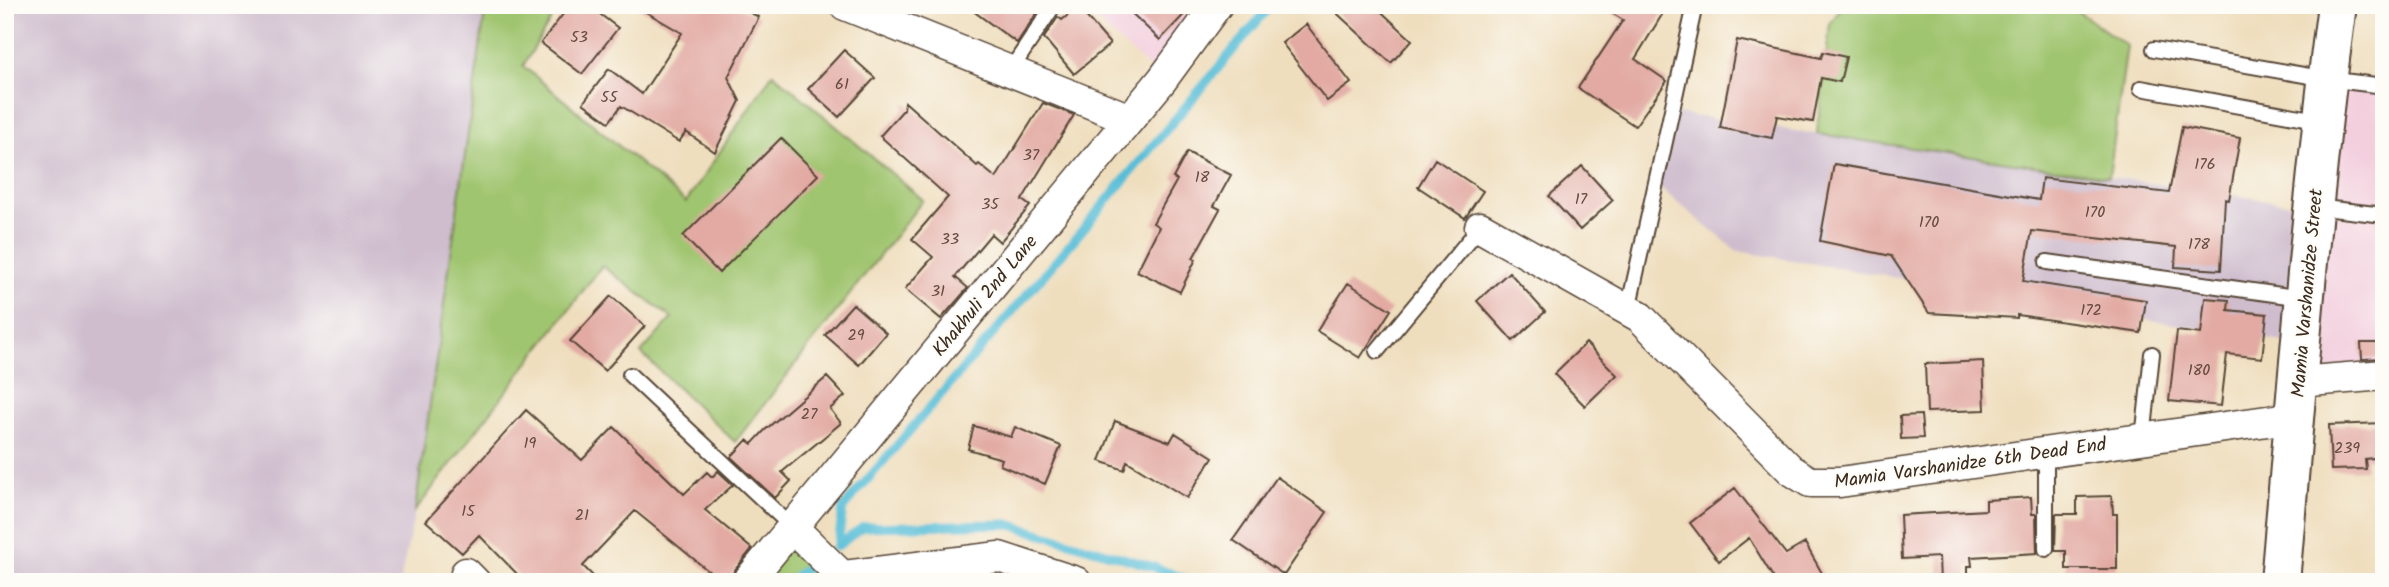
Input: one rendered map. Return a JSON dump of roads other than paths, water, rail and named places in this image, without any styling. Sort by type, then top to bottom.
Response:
[{"type":"street","points":[[845,5],[1130,120]]},
{"type":"street","name":"Khakhuli 2nd Lane","points":[[747,582],[1130,120],[1217,5]]},
{"type":"street","name":"Mamia Varshanidze Street","points":[[2280,582],[2304,299],[2337,5]]},
{"type":"street","name":"Mamia Varshanidze 6th Dead End","points":[[1480,227],[1640,317],[1791,470],[1810,482],[1840,482],[2143,439],[2384,375]]},
{"type":"street","points":[[792,527],[843,578],[999,556],[1076,582]]},
{"type":"lane","points":[[1628,310],[1696,5]]},
{"type":"lane","points":[[1010,71],[1052,8]]},
{"type":"lane","points":[[2154,49],[2327,79],[2384,86]]},
{"type":"lane","points":[[2141,88],[2322,121]]},
{"type":"lane","points":[[2314,207],[2384,215]]},
{"type":"lane","name":"Mamia Varshanidze 6th Dead End","points":[[1377,351],[1480,227]]},
{"type":"lane","points":[[2047,262],[2304,299]]},
{"type":"lane","points":[[2143,439],[2152,354]]},
{"type":"lane","points":[[630,375],[792,527]]},
{"type":"lane","points":[[2046,453],[2046,549]]},
{"type":"waterway","points":[[838,545],[843,508],[1073,241],[1271,5]]},
{"type":"waterway","points":[[836,547],[863,527],[1008,524],[1154,567],[1193,582]]},
{"type":"waterway","points":[[791,582],[819,559]]}]
